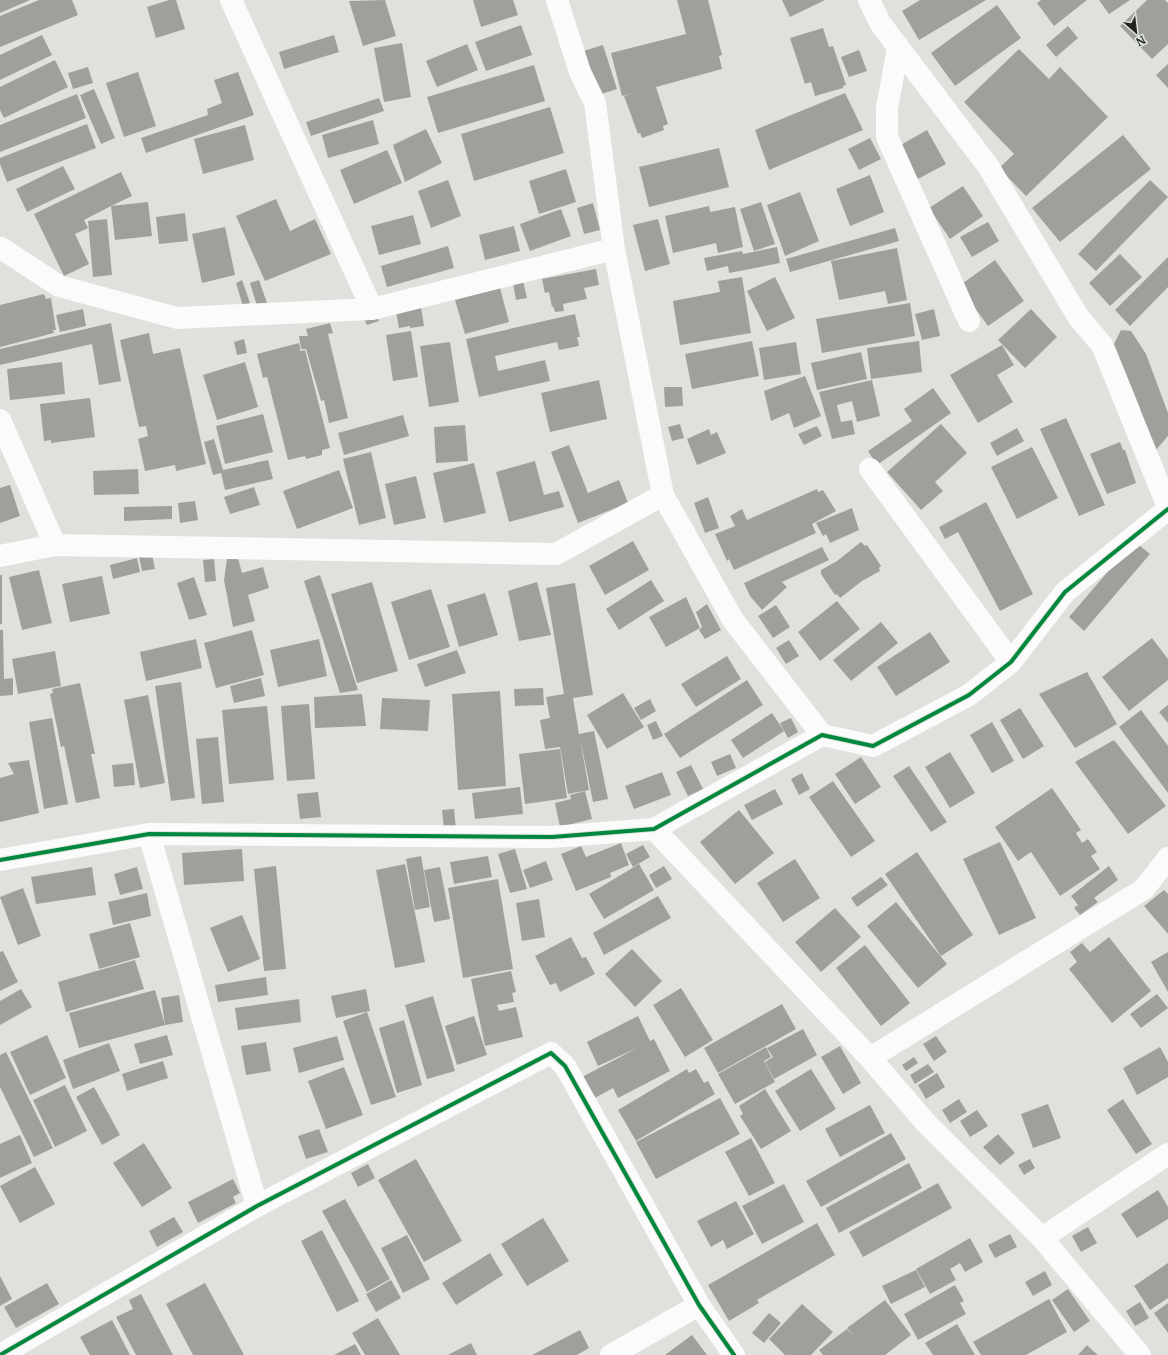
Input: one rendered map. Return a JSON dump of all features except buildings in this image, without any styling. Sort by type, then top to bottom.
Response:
[{"type":"street","points":[[231,0],[372,309]]},
{"type":"street","points":[[557,0],[580,72],[595,103],[614,249],[663,495],[733,620],[822,735],[873,746],[969,695],[1011,662],[1065,592],[1168,508],[1102,345],[1079,318],[988,166],[880,23],[869,0]]},
{"type":"street","points":[[898,48],[887,108],[887,137],[969,321]]},
{"type":"street","points":[[0,247],[59,286],[177,318],[372,309],[614,249]]},
{"type":"street","points":[[0,420],[55,545]]},
{"type":"street","points":[[870,469],[1011,662]]},
{"type":"street","points":[[0,556],[55,545],[556,554],[663,495]]},
{"type":"street","points":[[0,860],[149,834],[552,837],[654,829],[822,735]]},
{"type":"street","points":[[654,829],[870,1058],[927,1124],[1042,1238],[1140,1355]]},
{"type":"street","points":[[149,834],[257,1206]]},
{"type":"street","points":[[870,1058],[1144,889],[1168,858]]},
{"type":"street","points":[[0,1355],[257,1206],[551,1053],[565,1066],[699,1305],[734,1355]]},
{"type":"street","points":[[1042,1238],[1168,1154]]},
{"type":"street","points":[[611,1355],[699,1305]]},
{"type":"cycle path","points":[[0,860],[149,834],[552,837],[654,829],[822,735],[873,746],[969,695],[1011,662],[1065,592],[1168,509]]},
{"type":"cycle path","points":[[0,1355],[257,1206],[551,1053],[565,1066],[699,1305],[734,1355]]}]
